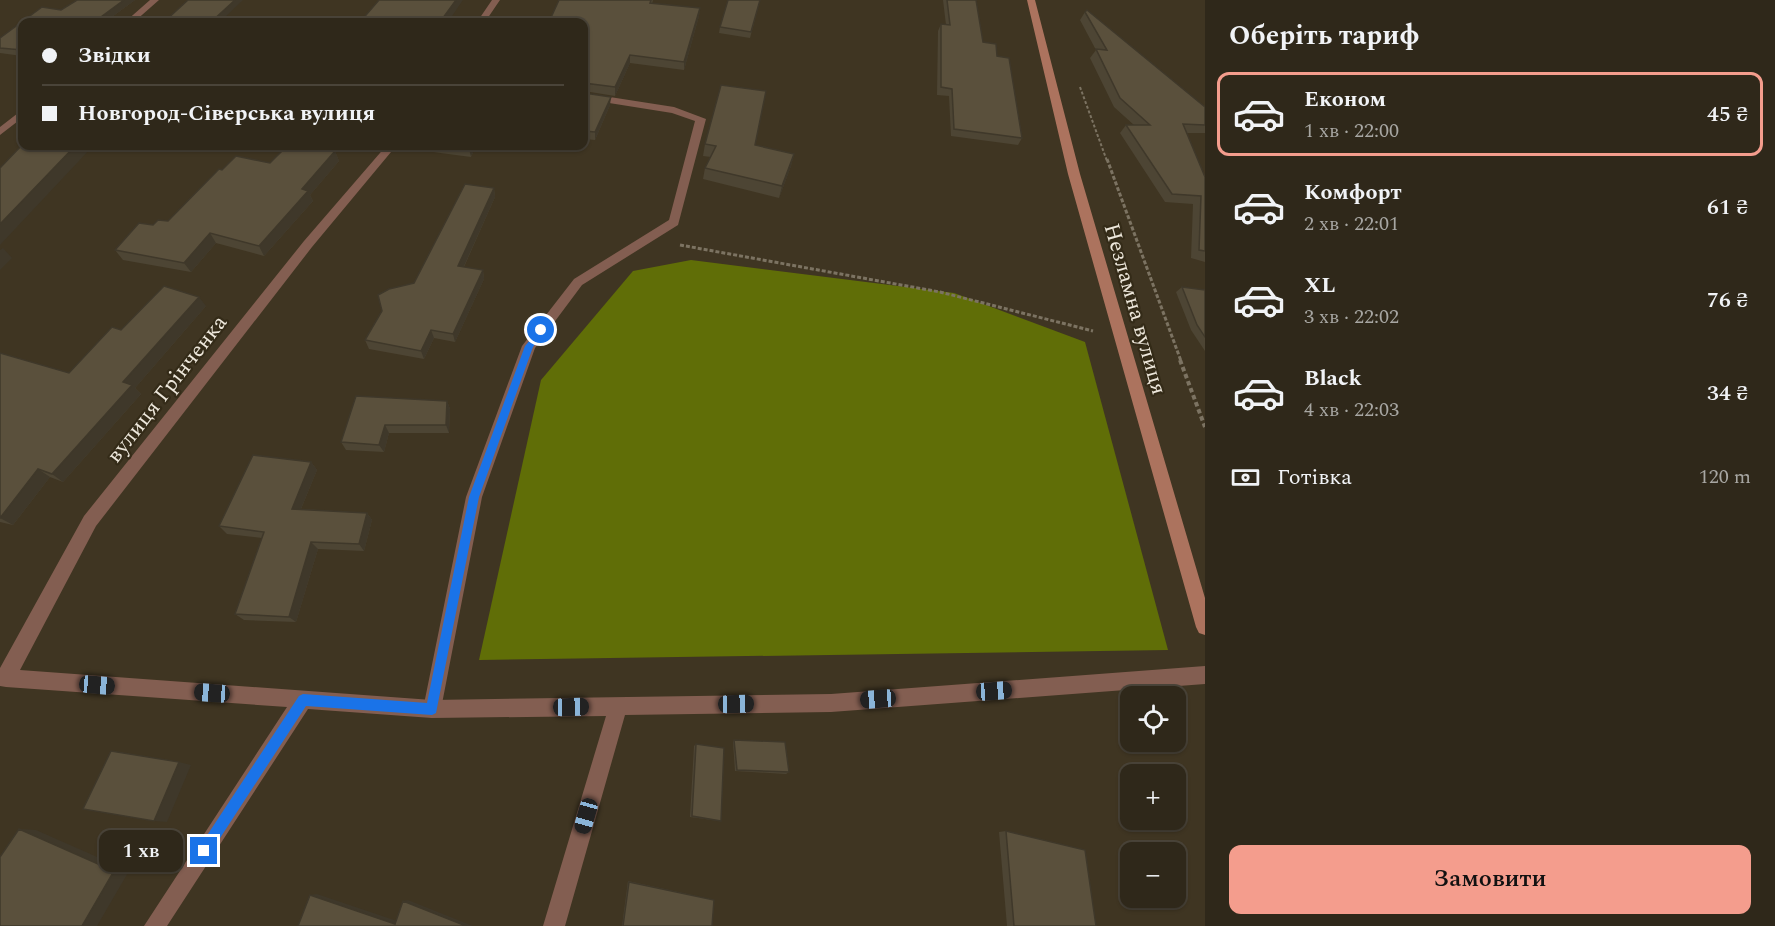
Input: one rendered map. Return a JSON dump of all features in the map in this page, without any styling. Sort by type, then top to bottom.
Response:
[{"type":"street","points":[[134,18],[155,0]]},
{"type":"street","points":[[484,18],[495,0]]},
{"type":"street","name":"Незламна вулиця","points":[[1031,0],[1074,174],[1205,627]]},
{"type":"street","points":[[432,709],[474,497],[529,346],[578,282],[643,239],[674,222],[701,119],[674,110],[588,97]]},
{"type":"street","points":[[0,132],[18,116]]},
{"type":"street","name":"вулиця Грінченка","points":[[3,678],[90,521],[308,244],[388,150]]},
{"type":"street","points":[[3,678],[432,709],[831,703],[1205,675]]},
{"type":"street","points":[[155,926],[303,700]]},
{"type":"street","points":[[554,926],[618,706]]},
{"type":"path","points":[[1078,82],[1205,427]]},
{"type":"path","points":[[643,239],[881,279],[1021,309],[1122,339]]},
{"type":"green space","points":[[691,260],[954,293],[1085,342],[1168,650],[479,660],[541,380],[633,271]]},
{"type":"building","points":[[77,0],[124,0],[99,18],[27,18],[42,7],[61,10]]},
{"type":"building","points":[[188,0],[235,0],[215,18],[168,18]]},
{"type":"building","points":[[379,0],[456,0],[443,18],[363,18]]},
{"type":"building","points":[[559,0],[651,0],[650,3],[700,8],[684,62],[630,55],[615,87],[588,84],[588,18],[551,18]]},
{"type":"building","points":[[728,0],[760,0],[751,32],[720,27]]},
{"type":"building","points":[[947,0],[976,0],[983,42],[996,44],[997,56],[1009,58],[1022,138],[954,129],[952,89],[941,87],[941,24],[950,25]]},
{"type":"building","points":[[1087,10],[1205,107],[1205,125],[1183,124],[1205,177],[1205,251],[1199,250],[1201,196],[1172,194],[1126,125],[1150,125],[1120,98],[1096,49],[1107,50],[1085,12]]},
{"type":"building","points":[[18,25],[18,50],[0,48],[0,38]]},
{"type":"building","points":[[721,85],[766,91],[755,145],[794,154],[782,186],[705,168],[716,146],[705,144]]},
{"type":"building","points":[[588,94],[611,97],[595,132],[588,131]]},
{"type":"building","points":[[18,149],[71,150],[0,224],[0,168]]},
{"type":"building","points":[[283,150],[335,151],[302,189],[308,191],[259,246],[210,233],[184,263],[115,250],[139,223],[153,225],[158,220],[168,221],[219,169],[222,170],[236,156],[270,163]]},
{"type":"building","points":[[465,184],[494,188],[458,266],[483,270],[453,334],[431,330],[421,351],[365,340],[382,311],[378,295],[389,289],[414,283]]},
{"type":"building","points":[[164,286],[199,297],[123,382],[132,385],[52,474],[38,469],[0,518],[0,353],[69,373],[112,327],[121,330]]},
{"type":"building","points":[[1182,287],[1205,290],[1205,337],[1197,325]]},
{"type":"building","points":[[356,396],[447,401],[446,425],[385,425],[379,445],[341,442]]},
{"type":"building","points":[[253,455],[311,462],[292,509],[367,513],[359,544],[311,542],[289,617],[235,614],[264,532],[219,526]]},
{"type":"building","points":[[734,740],[785,742],[789,772],[737,770]]},
{"type":"building","points":[[696,744],[724,748],[721,821],[692,816]]},
{"type":"building","points":[[111,751],[179,762],[154,821],[83,809]]},
{"type":"building","points":[[19,829],[114,871],[82,926],[0,926],[0,857]]},
{"type":"building","points":[[1006,831],[1085,850],[1096,926],[1014,926]]},
{"type":"building","points":[[629,882],[714,900],[712,926],[623,926]]},
{"type":"building","points":[[310,895],[395,924],[403,901],[466,926],[298,926]]},
{"type":"route","points":[[204,851],[303,700],[432,709],[474,497],[529,346],[541,330]]}]
